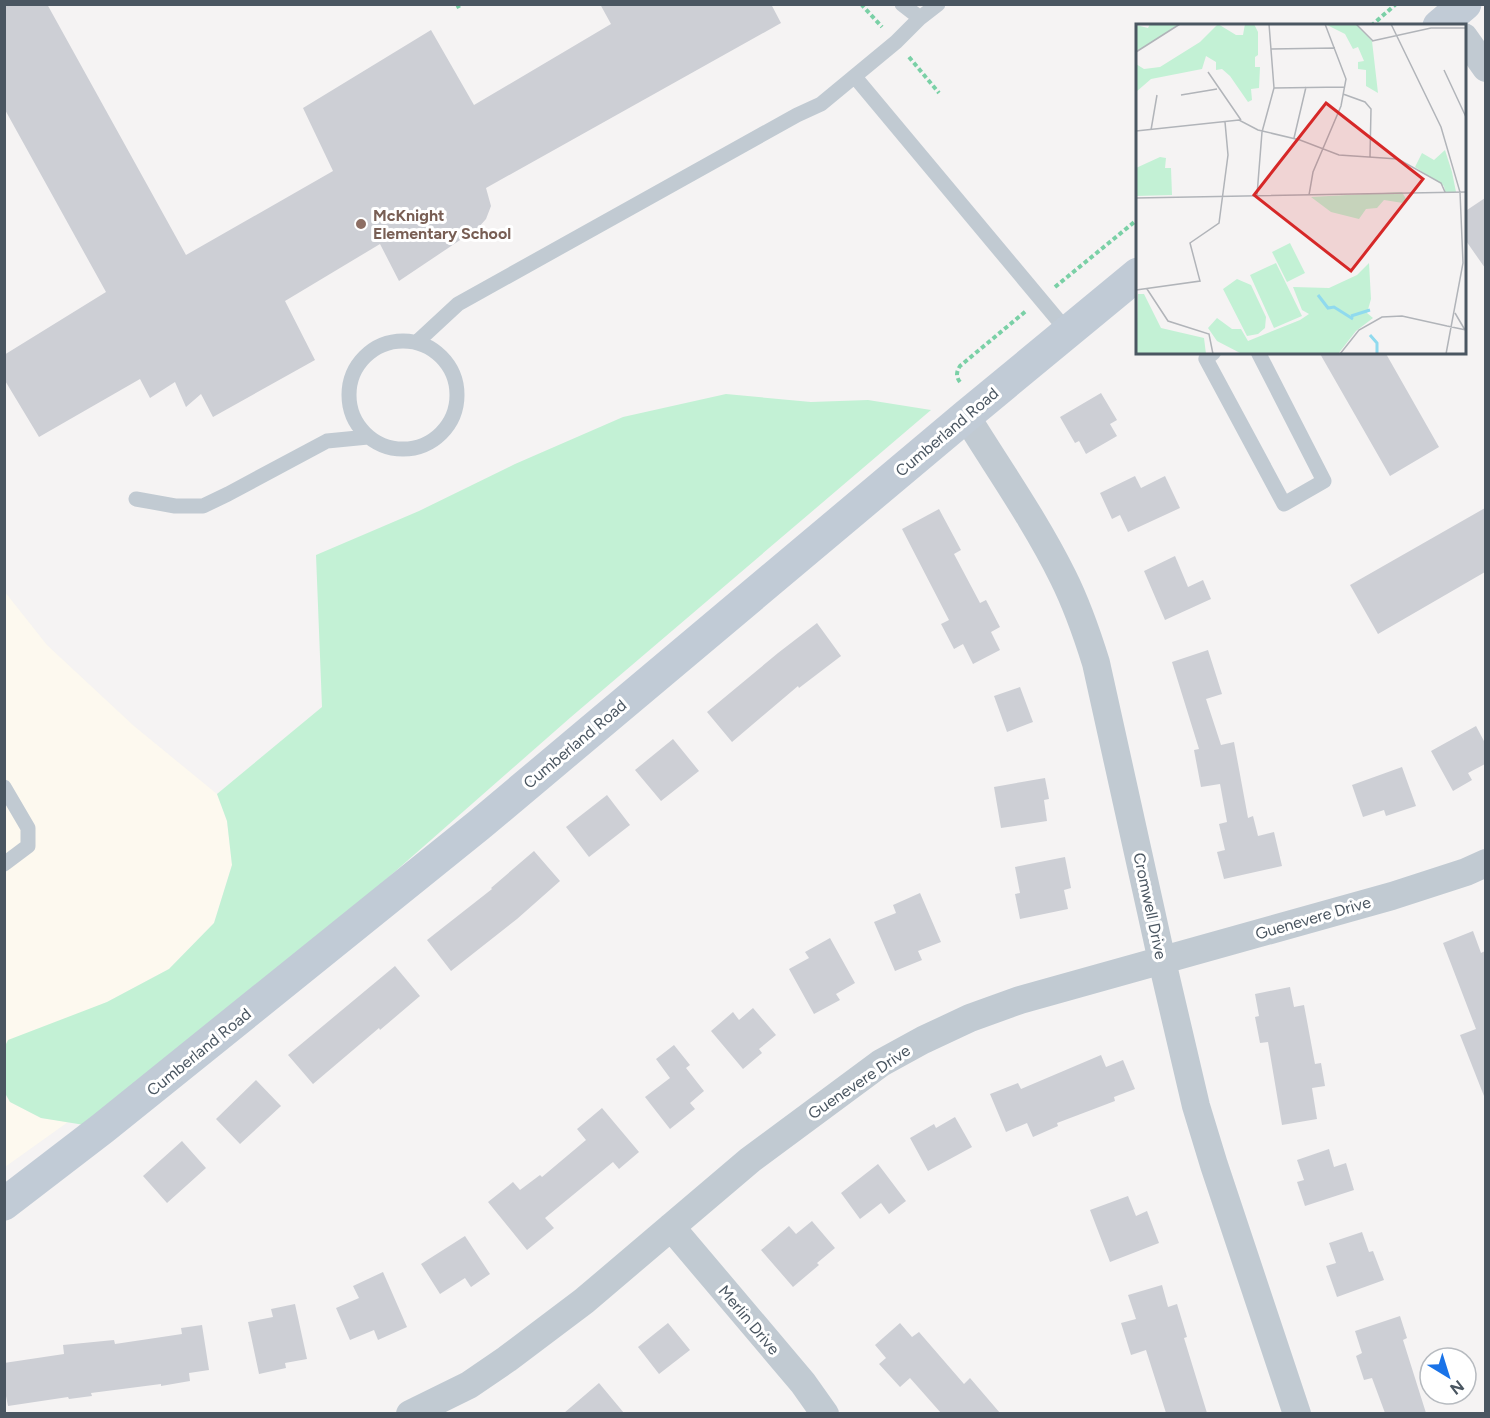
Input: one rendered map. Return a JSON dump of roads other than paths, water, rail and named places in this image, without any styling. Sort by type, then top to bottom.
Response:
[{"type":"main road","name":"Cumberland Road","points":[[4,1204],[130,1106],[479,825],[1136,275]]},
{"type":"street","points":[[1466,39],[1485,68]]},
{"type":"street","name":"Cromwell Drive","points":[[966,416],[1035,526],[1063,577],[1082,621],[1096,663],[1196,1106],[1296,1413]]},
{"type":"street","name":"Guenevere Drive","points":[[410,1413],[469,1385],[507,1359],[584,1301],[750,1160],[802,1120],[880,1063],[923,1040],[970,1018],[1020,1000],[1392,896],[1466,872],[1485,863]]},
{"type":"street","name":"Merlin Drive","points":[[671,1227],[803,1383],[825,1413]]},
{"type":"lane","points":[[902,4],[920,18]]},
{"type":"lane","points":[[417,342],[458,304],[797,115],[821,104],[938,4]]},
{"type":"lane","points":[[855,77],[1068,332]]},
{"type":"lane","points":[[399,339],[417,342],[437,352],[447,363],[455,379],[457,402],[454,416],[444,432],[429,442],[409,449],[389,448],[368,437],[355,422],[348,404],[348,386],[357,365],[371,350],[384,342],[399,339]]},
{"type":"lane","points":[[1212,354],[1206,359],[1284,504],[1324,481],[1259,354]]},
{"type":"lane","points":[[136,499],[175,506],[203,506],[327,441],[368,437]]},
{"type":"lane","points":[[4,787],[28,828],[28,846],[4,864]]},
{"type":"place","name":"McKnight Elementary School","points":[[361,224]]}]
